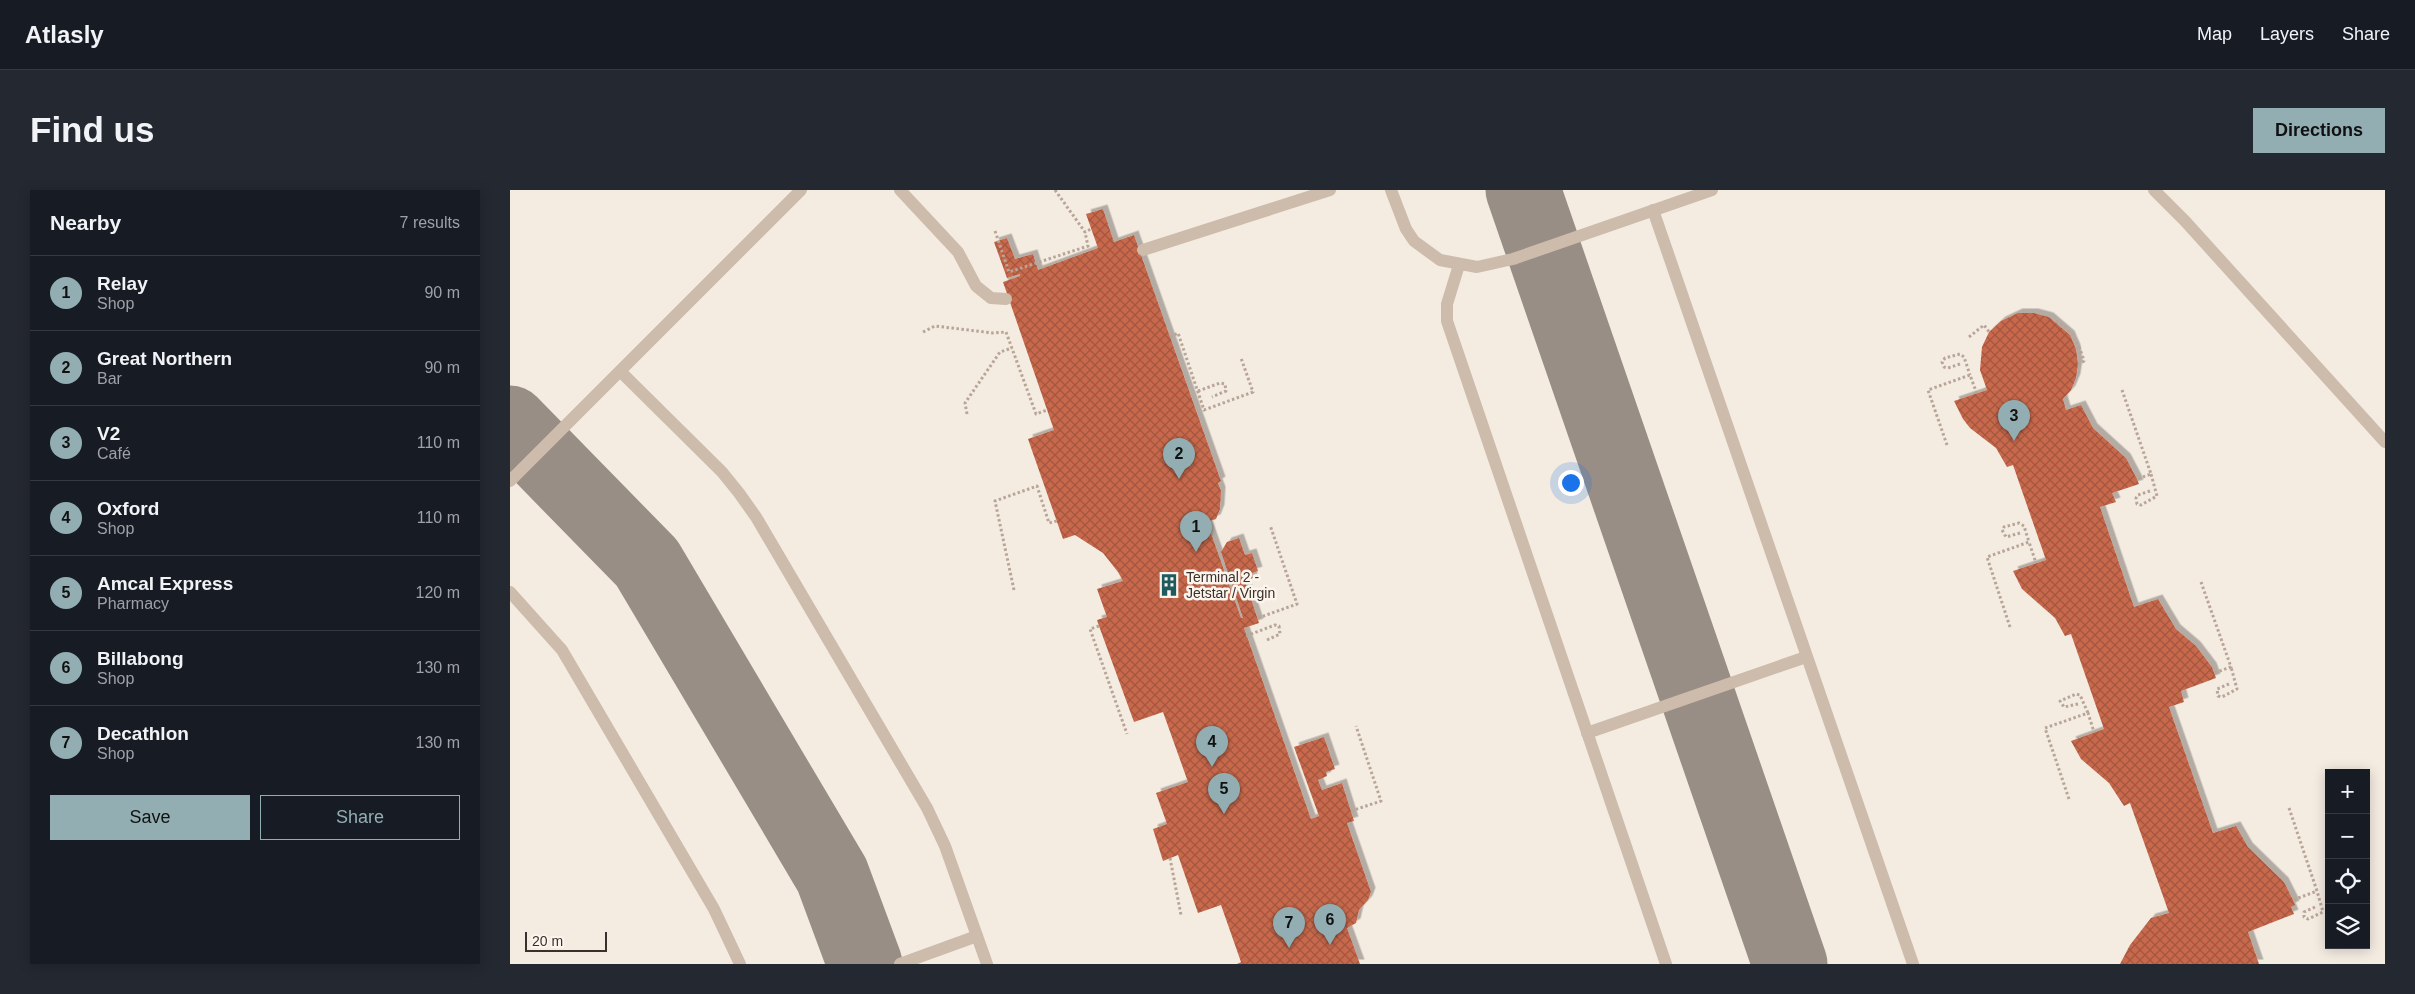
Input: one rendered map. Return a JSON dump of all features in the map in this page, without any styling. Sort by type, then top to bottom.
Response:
[{"type":"lane","points":[[510,481],[801,190]]},
{"type":"lane","points":[[900,190],[958,252],[980,290],[991,298],[1006,299]]},
{"type":"lane","points":[[1143,250],[1330,190]]},
{"type":"lane","points":[[1391,190],[1406,228],[1414,241],[1440,260],[1458,265],[1477,267],[1496,264],[1712,190]]},
{"type":"lane","points":[[2154,190],[2185,221],[2385,442]]},
{"type":"lane","points":[[1653,210],[1913,964]]},
{"type":"lane","points":[[1458,265],[1448,304],[1447,321],[1666,964]]},
{"type":"lane","points":[[621,372],[722,472],[756,517],[927,808],[945,846],[987,964]]},
{"type":"lane","points":[[510,592],[562,650],[714,909],[740,964]]},
{"type":"lane","points":[[1587,733],[1806,657]]},
{"type":"lane","points":[[900,964],[977,936]]},
{"type":"path","points":[[994,231],[1009,272],[1088,246],[1085,232],[1055,190]]},
{"type":"path","points":[[1085,232],[1091,229]]},
{"type":"path","points":[[2056,320],[2072,333],[2080,347],[2084,361],[2078,364]]},
{"type":"path","points":[[1969,337],[1984,325],[1989,332]]},
{"type":"path","points":[[923,332],[934,326],[993,333],[1006,332],[1036,414],[1047,410]]},
{"type":"path","points":[[1170,336],[1178,333],[1204,410],[1252,392],[1241,358]]},
{"type":"path","points":[[967,414],[965,403],[994,359],[1000,352],[1012,348]]},
{"type":"path","points":[[1960,364],[1948,368],[1944,367],[1942,362],[1945,358],[1960,354],[1964,357],[1977,394]]},
{"type":"path","points":[[1947,445],[1928,390],[1970,375]]},
{"type":"path","points":[[1198,391],[1220,383],[1226,384],[1226,391],[1212,397]]},
{"type":"path","points":[[2122,390],[2157,496],[2141,505],[2137,504],[2137,496],[2150,491]]},
{"type":"path","points":[[2137,478],[2151,474]]},
{"type":"path","points":[[1014,590],[995,500],[1037,486],[1049,523],[1057,521]]},
{"type":"path","points":[[2020,533],[2006,537],[2002,530],[2004,527],[2019,523],[2024,526],[2036,563]]},
{"type":"path","points":[[1258,618],[1297,604],[1270,525]]},
{"type":"path","points":[[2010,628],[1987,557],[2029,542]]},
{"type":"path","points":[[2201,582],[2238,689],[2222,697],[2218,696],[2217,689],[2230,684]]},
{"type":"path","points":[[1246,636],[1275,625],[1279,626],[1280,634],[1267,640]]},
{"type":"path","points":[[1099,626],[1090,629],[1127,734]]},
{"type":"path","points":[[2214,674],[2231,667]]},
{"type":"path","points":[[2078,704],[2064,707],[2060,701],[2076,694],[2080,695],[2094,732]]},
{"type":"path","points":[[2069,798],[2045,728],[2088,713]]},
{"type":"path","points":[[1351,811],[1381,801],[1356,726]]},
{"type":"path","points":[[2289,808],[2318,891],[2323,912],[2308,919],[2305,918],[2304,912],[2315,907]]},
{"type":"path","points":[[1170,858],[1180,915]]},
{"type":"path","points":[[2293,900],[2318,891]]},
{"type":"building","name":"Terminal 2 - Jetstar / Virgin","points":[[1103,209],[1114,242],[1134,235],[1221,481],[1218,483],[1221,491],[1220,509],[1216,519],[1207,522],[1241,618],[1243,618],[1221,552],[1227,542],[1239,538],[1245,555],[1252,553],[1258,571],[1252,573],[1253,578],[1245,581],[1259,623],[1244,628],[1311,819],[1319,816],[1294,747],[1324,737],[1335,769],[1326,772],[1327,776],[1318,780],[1322,790],[1342,783],[1354,821],[1347,823],[1371,892],[1368,900],[1359,910],[1356,923],[1347,928],[1360,964],[1237,964],[1241,962],[1221,905],[1198,913],[1178,855],[1163,861],[1153,829],[1167,824],[1156,793],[1188,782],[1163,712],[1134,722],[1097,620],[1107,617],[1097,589],[1123,581],[1103,553],[1075,535],[1063,539],[1028,439],[1054,430],[1003,282],[1020,276],[1020,274],[1007,278],[994,242],[1007,238],[1015,259],[1033,254],[1038,270],[1098,248],[1086,214]]},
{"type":"building","points":[[2018,313],[2034,313],[2049,317],[2070,335],[2076,349],[2078,364],[2076,378],[2071,390],[2063,399],[2066,410],[2081,405],[2093,428],[2126,458],[2139,484],[2112,493],[2116,502],[2100,507],[2134,607],[2158,599],[2176,629],[2196,646],[2212,667],[2216,678],[2181,691],[2184,702],[2169,707],[2213,833],[2236,826],[2248,847],[2284,882],[2295,905],[2291,907],[2294,914],[2248,932],[2259,964],[2120,964],[2130,945],[2151,918],[2169,913],[2130,803],[2124,806],[2109,783],[2081,759],[2071,741],[2104,729],[2071,634],[2065,636],[2055,618],[2022,589],[2013,571],[2046,560],[2013,465],[2007,467],[1996,448],[1970,428],[1954,401],[1987,390],[1980,370],[1982,347],[1989,332],[2001,321]]},
{"type":"taxiway","points":[[1523,190],[1790,964]]},
{"type":"taxiway","points":[[510,423],[647,563],[832,875],[865,964]]},
{"type":"place","name":"V2","points":[[2014,441]]},
{"type":"place","name":"Great Northern","points":[[1179,479]]},
{"type":"place","name":"Relay","points":[[1196,552]]},
{"type":"place","name":"Terminal 2 - Jetstar / Virgin","points":[[1169,585]]},
{"type":"place","name":"Oxford","points":[[1212,767]]},
{"type":"place","name":"Amcal Express","points":[[1224,814]]},
{"type":"place","name":"Billabong","points":[[1330,945]]},
{"type":"place","name":"Decathlon","points":[[1289,948]]}]
